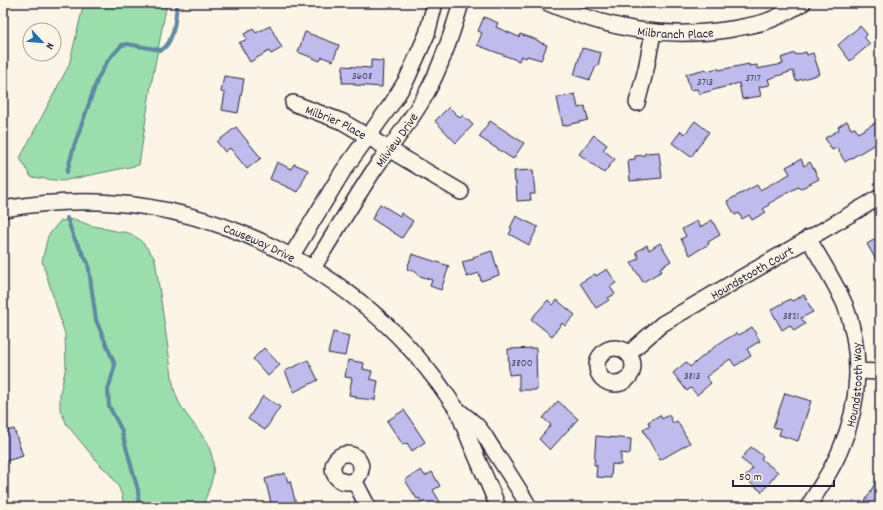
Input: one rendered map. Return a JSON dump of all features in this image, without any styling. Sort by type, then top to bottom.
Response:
[{"type":"street","name":"Milview Drive","points":[[292,255],[344,171],[393,102],[407,79],[427,34],[435,3]]},
{"type":"street","name":"Milview Drive","points":[[313,268],[342,218],[411,119],[429,88],[441,65],[453,32],[461,3]]},
{"type":"street","name":"Milbranch Place","points":[[548,3],[590,19],[624,28],[653,33],[681,34],[714,32],[761,24],[772,20],[802,3]]},
{"type":"street","points":[[637,103],[653,33]]},
{"type":"street","name":"Milbrier Place","points":[[293,103],[343,122],[461,192]]},
{"type":"street","name":"Houndstooth Court","points":[[628,354],[662,324],[880,197]]},
{"type":"street","name":"Causeway Drive","points":[[3,209],[55,203],[93,202],[114,203],[148,208],[182,214],[213,223],[292,255],[342,288],[365,306],[396,334],[434,377],[457,409],[479,428],[508,471],[529,507]]},
{"type":"street","name":"Houndstooth Way","points":[[808,238],[828,271],[845,306],[853,331],[857,371],[857,392],[851,423],[836,460],[808,507]]},
{"type":"street","points":[[857,371],[880,372]]},
{"type":"street","name":"Causeway Drive","points":[[457,409],[498,507]]},
{"type":"street","points":[[354,480],[368,507]]},
{"type":"green space","points":[[84,3],[167,3],[151,85],[139,165],[62,181],[31,177],[20,158],[69,65]]},
{"type":"green space","points":[[74,219],[89,225],[131,234],[145,245],[155,259],[175,392],[182,408],[207,443],[211,452],[213,475],[202,507],[124,507],[118,485],[67,425],[60,409],[60,393],[66,367],[65,334],[42,261],[48,236],[60,221]]},
{"type":"building","points":[[484,17],[498,23],[496,27],[519,37],[520,34],[547,45],[541,60],[521,56],[519,61],[477,45],[482,33],[478,31]]},
{"type":"building","points":[[270,26],[282,48],[271,54],[269,51],[250,62],[239,43],[247,39],[244,34],[253,29],[256,33]]},
{"type":"building","points":[[860,26],[867,34],[864,37],[870,44],[850,61],[838,45]]},
{"type":"building","points":[[305,32],[339,45],[333,61],[322,57],[320,61],[298,52]]},
{"type":"building","points":[[582,48],[601,53],[598,66],[596,66],[590,80],[574,75]]},
{"type":"building","points":[[806,52],[807,55],[813,53],[820,74],[796,81],[793,71],[768,79],[770,85],[759,87],[761,96],[742,99],[739,83],[699,94],[697,89],[690,90],[686,74],[706,69],[707,71],[718,68],[719,70],[749,64],[749,66],[757,65],[757,69],[783,64],[781,58],[795,53],[796,55]]},
{"type":"building","points":[[371,60],[383,61],[382,87],[342,83],[343,66],[371,68]]},
{"type":"building","points":[[224,76],[244,79],[238,113],[222,110],[225,93],[221,92]]},
{"type":"building","points":[[575,94],[578,108],[585,106],[588,120],[563,126],[557,98]]},
{"type":"building","points":[[449,107],[460,118],[463,115],[473,125],[456,143],[435,121]]},
{"type":"building","points":[[880,120],[880,141],[845,162],[837,148],[832,150],[825,138],[839,130],[838,127],[847,121],[851,129],[855,128],[858,133]]},
{"type":"building","points":[[490,121],[524,143],[513,159],[479,137]]},
{"type":"building","points":[[695,121],[709,132],[691,157],[672,143],[681,131],[685,134]]},
{"type":"building","points":[[236,127],[261,158],[247,169],[230,148],[225,152],[217,142]]},
{"type":"building","points":[[594,135],[607,145],[603,150],[615,159],[604,173],[579,154]]},
{"type":"building","points":[[659,152],[662,178],[630,181],[628,160],[635,159],[635,156],[645,155],[645,153]]},
{"type":"building","points":[[801,159],[804,166],[810,162],[819,179],[800,189],[798,187],[768,204],[769,205],[763,209],[766,212],[752,220],[749,215],[742,219],[739,213],[735,215],[727,201],[757,185],[760,190],[790,174],[786,167]]},
{"type":"building","points":[[277,162],[291,169],[294,164],[308,170],[298,192],[270,179]]},
{"type":"building","points":[[533,170],[535,194],[530,194],[531,200],[517,201],[514,171]]},
{"type":"building","points":[[380,204],[400,216],[401,213],[413,221],[402,238],[372,219]]},
{"type":"building","points":[[516,216],[538,227],[529,245],[509,234],[512,229],[510,228]]},
{"type":"building","points":[[712,220],[720,235],[708,242],[709,244],[690,255],[681,239],[686,236],[682,229],[697,221],[700,227]]},
{"type":"building","points":[[880,236],[880,267],[867,244]]},
{"type":"building","points":[[660,243],[671,261],[660,268],[662,271],[643,282],[631,263],[639,258],[636,252],[647,245],[649,250]]},
{"type":"building","points":[[492,251],[499,275],[481,281],[479,273],[467,277],[462,262],[474,259],[473,257]]},
{"type":"building","points":[[412,254],[449,266],[441,290],[430,286],[432,280],[417,275],[418,273],[407,269]]},
{"type":"building","points":[[607,269],[616,283],[610,287],[615,294],[608,298],[609,300],[596,308],[580,283]]},
{"type":"building","points":[[804,295],[813,312],[801,318],[805,324],[794,331],[790,325],[782,330],[771,310],[790,299],[792,301]]},
{"type":"building","points":[[548,300],[553,305],[557,300],[575,315],[565,326],[562,323],[552,336],[531,319]]},
{"type":"building","points":[[752,327],[760,341],[747,349],[751,356],[735,366],[730,359],[706,377],[711,383],[697,395],[691,388],[687,391],[673,373],[686,362],[690,367],[718,344],[737,333],[739,335]]},
{"type":"building","points":[[333,332],[349,336],[345,356],[328,353]]},
{"type":"building","points":[[264,348],[280,365],[268,376],[253,359]]},
{"type":"building","points":[[536,348],[537,390],[519,390],[519,374],[509,375],[508,349]]},
{"type":"building","points":[[308,360],[318,380],[294,392],[285,371]]},
{"type":"building","points":[[348,360],[364,363],[363,369],[372,371],[370,379],[378,381],[375,400],[355,398],[356,396],[349,395],[352,378],[345,377]]},
{"type":"building","points":[[785,393],[811,401],[798,441],[779,435],[781,429],[773,427]]},
{"type":"building","points":[[263,396],[280,407],[265,430],[248,419]]},
{"type":"building","points":[[558,401],[578,419],[550,450],[539,439],[551,425],[543,418]]},
{"type":"building","points":[[404,410],[425,442],[412,451],[407,443],[403,445],[387,421]]},
{"type":"building","points":[[660,415],[662,419],[669,415],[673,423],[677,421],[690,443],[660,460],[643,430],[650,426],[648,422]]},
{"type":"building","points":[[14,429],[23,456],[3,462],[3,432]]},
{"type":"building","points":[[596,436],[631,439],[630,454],[621,453],[621,465],[612,464],[611,478],[596,477],[597,465],[594,465]]},
{"type":"building","points":[[751,447],[763,456],[761,459],[778,472],[762,492],[744,478],[753,468],[741,459]]},
{"type":"building","points":[[421,470],[425,476],[432,472],[440,486],[433,490],[440,502],[431,507],[424,507],[405,480]]},
{"type":"building","points":[[285,473],[288,482],[290,481],[296,504],[283,507],[272,507],[265,479]]},
{"type":"building","points":[[880,474],[880,507],[862,507]]},
{"type":"waterway","points":[[67,172],[74,146],[98,78],[108,60],[122,45],[127,44],[161,50],[165,47],[169,42],[174,29],[177,3]]},
{"type":"waterway","points":[[67,218],[74,238],[88,263],[96,320],[115,365],[108,390],[109,406],[121,429],[138,490],[139,507]]}]
